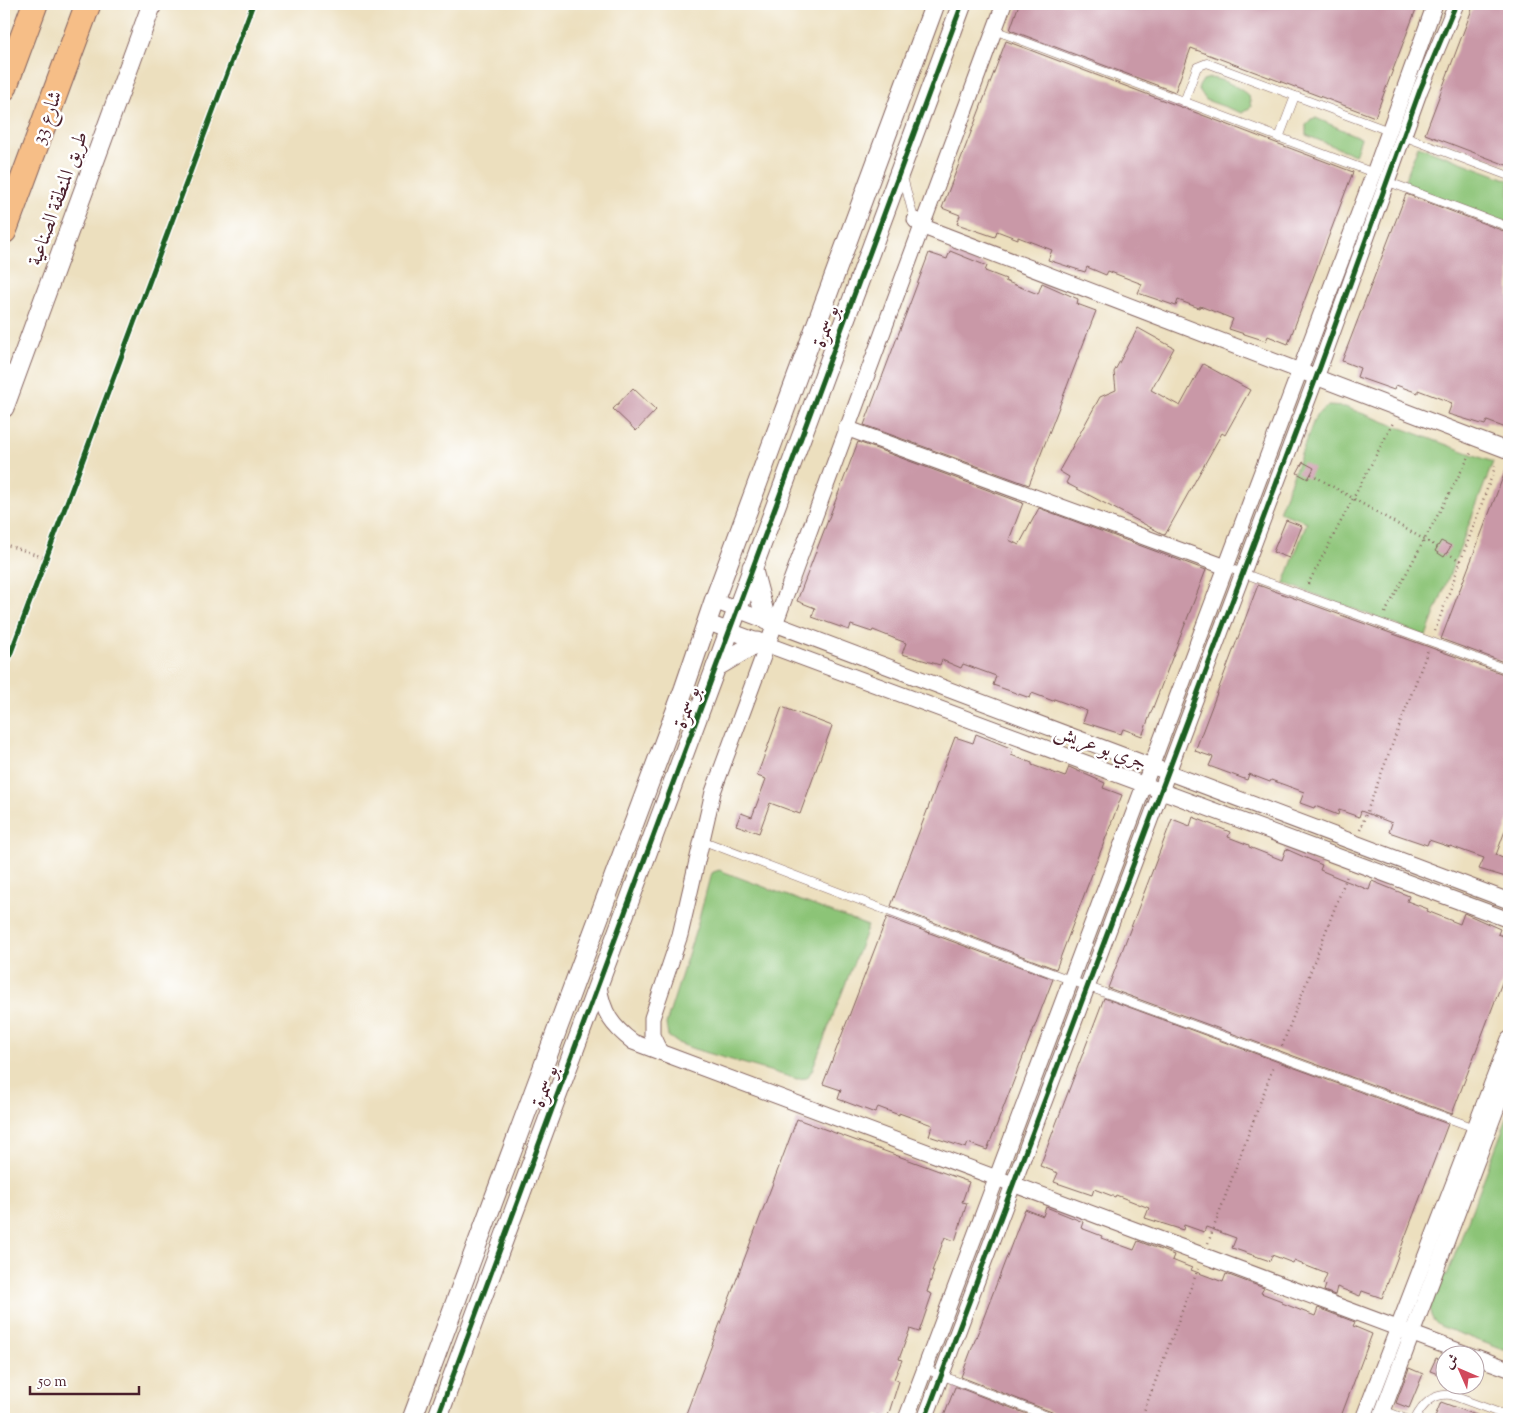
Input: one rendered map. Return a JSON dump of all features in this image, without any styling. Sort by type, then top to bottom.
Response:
[{"type":"highway","points":[[4,88],[35,4]]},
{"type":"highway","name":"شارع 33","points":[[4,231],[88,4]]},
{"type":"street","name":"طريق المنطقة الصناعية","points":[[4,408],[152,4]]},
{"type":"street","name":"بو سمرة","points":[[412,1419],[935,4]]},
{"type":"street","name":"بو سمرة","points":[[437,1419],[962,4]]},
{"type":"street","points":[[660,1052],[652,1035],[652,1018],[680,935],[713,792],[762,643],[846,428],[917,222],[1004,4]]},
{"type":"street","points":[[925,1419],[1086,986],[1316,378],[1386,181],[1396,133],[1435,4]]},
{"type":"street","points":[[906,1419],[1374,172],[1396,133],[1456,4]]},
{"type":"street","points":[[917,222],[1299,372],[1506,449]]},
{"type":"street","points":[[846,428],[1226,567]]},
{"type":"street","points":[[752,567],[770,622]]},
{"type":"street","name":"جري بو عريش","points":[[714,601],[1509,900]]},
{"type":"street","name":"جري بو عريش","points":[[706,622],[1145,783],[1509,920]]},
{"type":"street","points":[[716,667],[762,643]]},
{"type":"street","points":[[599,986],[601,1004],[606,1016],[616,1029],[634,1042],[1446,1346]]},
{"type":"street","points":[[1363,1419],[1509,1039]]},
{"type":"street","points":[[1381,1414],[1413,1334],[1509,1076]]},
{"type":"street","points":[[1486,1360],[1509,1369]]},
{"type":"lane","points":[[994,30],[1374,172]]},
{"type":"lane","points":[[1184,102],[1197,67],[1207,63],[1509,176]]},
{"type":"lane","points":[[1279,138],[1295,96]]},
{"type":"lane","points":[[900,169],[917,222]]},
{"type":"lane","points":[[1386,181],[1509,227]]},
{"type":"lane","points":[[1226,567],[1509,670]]},
{"type":"lane","points":[[701,840],[1086,986],[1475,1128]]},
{"type":"lane","points":[[925,1369],[1055,1419]]},
{"type":"lane","points":[[1416,1419],[1427,1402],[1444,1394],[1505,1415]]},
{"type":"lane","points":[[1381,1414],[1406,1419]]},
{"type":"path","points":[[1302,595],[1400,410]]},
{"type":"path","points":[[1379,623],[1479,439]]},
{"type":"path","points":[[1355,843],[1461,561],[1506,449]]},
{"type":"path","points":[[1311,474],[1437,547]]},
{"type":"path","points":[[4,544],[46,558]]},
{"type":"path","points":[[42,567],[49,549]]},
{"type":"path","points":[[1447,553],[1461,561]]},
{"type":"path","points":[[1141,1419],[1352,862]]},
{"type":"green space","points":[[1210,78],[1225,82],[1245,93],[1249,96],[1251,107],[1242,113],[1206,100],[1198,88],[1203,80]]},
{"type":"green space","points":[[1316,118],[1361,138],[1355,155],[1306,135],[1306,125],[1311,119]]},
{"type":"green space","points":[[1418,146],[1509,180],[1509,224],[1403,185]]},
{"type":"green space","points":[[1328,406],[1345,407],[1493,462],[1426,636],[1284,583],[1307,522],[1279,512],[1316,415]]},
{"type":"green space","points":[[719,870],[868,926],[812,1070],[807,1078],[797,1079],[694,1049],[678,1043],[668,1036],[666,1024],[697,926],[711,873]]},
{"type":"green space","points":[[1509,1113],[1509,1352],[1440,1326],[1434,1321],[1430,1308],[1441,1273],[1447,1275]]},
{"type":"building","points":[[1019,4],[1418,4],[1375,117],[1191,48],[1175,92],[1010,30]]},
{"type":"building","points":[[1474,4],[1507,4],[1505,8],[1509,9],[1509,166],[1425,134]]},
{"type":"building","points":[[1006,41],[1353,172],[1288,344],[1268,336],[1266,341],[1229,329],[1233,319],[1200,306],[1199,308],[1178,300],[1176,306],[1138,293],[1142,284],[1108,271],[1106,275],[1087,267],[1085,272],[1048,260],[1052,250],[997,231],[995,237],[957,224],[960,215],[942,208]]},
{"type":"building","points":[[1406,194],[1509,233],[1509,420],[1506,428],[1487,421],[1485,425],[1448,414],[1452,403],[1418,390],[1418,393],[1396,385],[1394,390],[1357,377],[1360,368],[1342,361]]},
{"type":"building","points":[[950,251],[987,266],[985,271],[1006,279],[1005,281],[1038,294],[1042,283],[1078,299],[1077,304],[1096,311],[1029,485],[864,425],[929,253],[947,259]]},
{"type":"building","points":[[1138,328],[1174,348],[1151,390],[1180,406],[1203,364],[1250,390],[1225,435],[1222,433],[1165,535],[1066,483],[1069,477],[1059,471],[1100,397],[1116,390],[1114,372]]},
{"type":"building","points":[[633,388],[656,410],[636,431],[613,409]]},
{"type":"building","points":[[858,442],[1023,503],[1009,540],[1019,545],[1039,508],[1206,570],[1142,736],[1123,729],[1121,734],[1083,722],[1087,711],[1054,699],[1053,701],[1032,693],[1030,698],[993,685],[996,676],[963,664],[961,668],[942,660],[940,665],[902,654],[906,643],[873,630],[872,632],[851,625],[849,630],[812,617],[815,608],[797,601]]},
{"type":"building","points":[[1303,462],[1314,468],[1308,479],[1297,473]]},
{"type":"building","points":[[1508,464],[1509,546],[1505,557],[1509,557],[1509,664],[1441,639]]},
{"type":"building","points":[[1286,520],[1302,526],[1289,558],[1273,552]]},
{"type":"building","points":[[1441,541],[1451,546],[1444,557],[1435,551]]},
{"type":"building","points":[[1258,585],[1509,676],[1509,820],[1496,855],[1509,861],[1509,878],[1479,869],[1484,858],[1429,840],[1427,845],[1389,832],[1392,823],[1361,811],[1359,817],[1339,810],[1338,815],[1315,806],[1314,808],[1300,803],[1304,792],[1249,774],[1247,780],[1209,766],[1213,757],[1195,751]]},
{"type":"building","points":[[782,707],[832,726],[800,814],[770,803],[759,833],[736,825],[741,813],[752,817],[766,779],[757,776]]},
{"type":"building","points":[[976,734],[1013,749],[1011,755],[1032,763],[1032,765],[1065,777],[1069,767],[1105,783],[1103,788],[1122,795],[1056,969],[891,906],[955,737],[973,743]]},
{"type":"building","points":[[1193,817],[1230,832],[1228,837],[1282,860],[1286,849],[1322,865],[1320,870],[1369,890],[1372,881],[1409,896],[1407,901],[1428,909],[1427,911],[1460,924],[1464,913],[1500,929],[1498,934],[1509,938],[1509,964],[1452,1114],[1108,988],[1172,819],[1190,826]]},
{"type":"building","points":[[887,917],[1053,979],[987,1150],[968,1143],[966,1148],[929,1136],[932,1125],[878,1107],[875,1113],[838,1099],[841,1090],[823,1084]]},
{"type":"building","points":[[1104,998],[1448,1124],[1382,1298],[1362,1291],[1360,1296],[1337,1287],[1335,1295],[1324,1291],[1326,1285],[1323,1284],[1327,1274],[1294,1261],[1293,1263],[1272,1255],[1270,1261],[1232,1248],[1236,1238],[1206,1227],[1204,1232],[1184,1225],[1183,1230],[1145,1218],[1149,1208],[1116,1195],[1115,1197],[1094,1189],[1092,1195],[1054,1182],[1058,1173],[1040,1166]]},
{"type":"building","points":[[797,1119],[969,1182],[962,1202],[967,1203],[955,1241],[945,1237],[932,1271],[934,1271],[927,1292],[932,1294],[919,1332],[910,1329],[899,1359],[902,1360],[894,1379],[899,1381],[887,1419],[877,1415],[875,1419],[684,1419]]},
{"type":"building","points":[[1046,1207],[1083,1222],[1081,1228],[1102,1236],[1101,1238],[1134,1250],[1138,1241],[1174,1255],[1172,1260],[1192,1268],[1191,1270],[1223,1282],[1226,1274],[1264,1288],[1261,1293],[1282,1301],[1282,1303],[1315,1316],[1318,1308],[1355,1322],[1353,1326],[1372,1334],[1340,1419],[1060,1419],[1057,1414],[961,1377],[1025,1209],[1043,1216]]},
{"type":"building","points":[[1436,1358],[1436,1373],[1430,1371]]},
{"type":"building","points":[[1409,1368],[1423,1374],[1409,1408],[1396,1403]]},
{"type":"building","points":[[955,1387],[957,1387],[1040,1419],[943,1419]]},
{"type":"building","points":[[1441,1402],[1484,1418],[1484,1419],[1434,1419]]},
{"type":"cycle path","points":[[4,671],[253,4]]},
{"type":"cycle path","points":[[437,1419],[962,4]]},
{"type":"cycle path","points":[[925,1419],[1316,378],[1420,90],[1456,4]]}]
